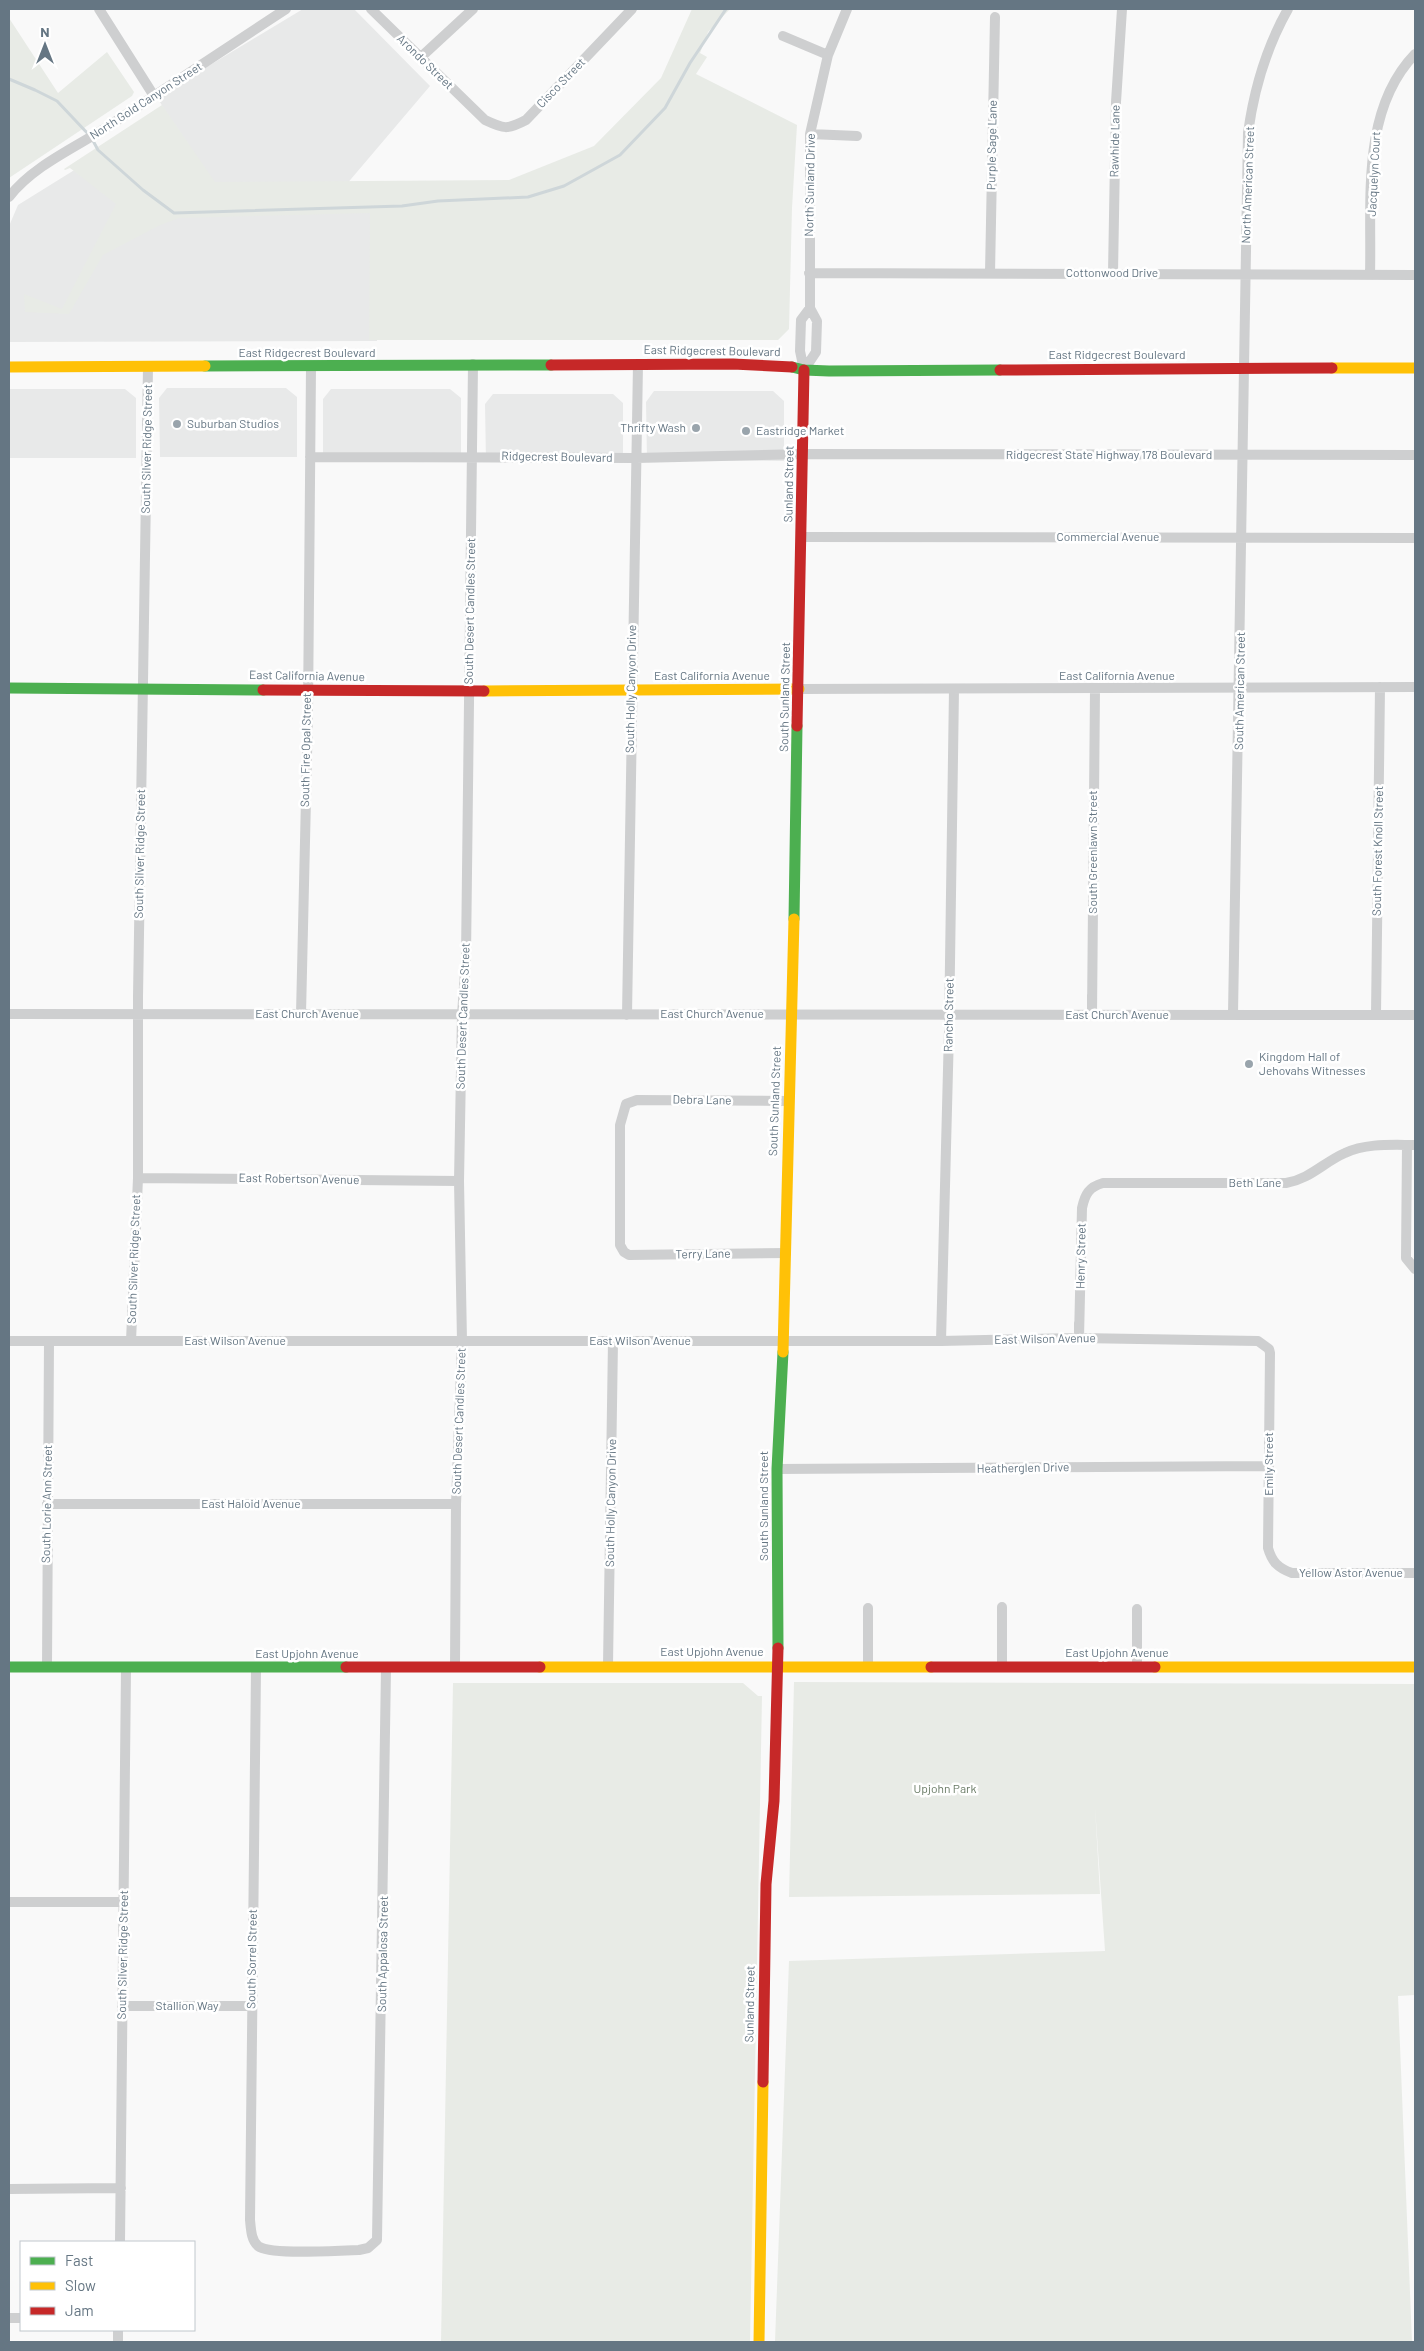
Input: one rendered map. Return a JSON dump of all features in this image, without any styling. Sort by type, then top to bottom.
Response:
[{"type":"street","points":[[99,9],[154,96]]},
{"type":"street","name":"North Gold Canyon Street","points":[[9,197],[22,183],[44,166],[286,9]]},
{"type":"street","name":"Arondo Street","points":[[371,9],[480,115]]},
{"type":"street","points":[[421,57],[473,9]]},
{"type":"street","name":"Cisco Street","points":[[480,115],[485,120],[501,127],[512,128],[526,120],[632,9]]},
{"type":"street","name":"North Sunland Drive","points":[[804,370],[816,352],[817,321],[810,308],[810,134],[828,55],[847,9]]},
{"type":"street","name":"Rawhide Lane","points":[[1113,272],[1116,102],[1122,9]]},
{"type":"street","name":"North American Street","points":[[1245,368],[1248,133],[1252,99],[1259,73],[1288,9]]},
{"type":"street","name":"Purple Sage Lane","points":[[990,273],[995,17]]},
{"type":"street","points":[[783,36],[828,55]]},
{"type":"street","name":"Jacquelyn Court","points":[[1370,275],[1376,128],[1393,83],[1415,54]]},
{"type":"street","points":[[810,134],[857,136]]},
{"type":"street","name":"Cottonwood Drive","points":[[809,273],[1113,272],[1415,276]]},
{"type":"street","name":"North Sunland Drive","points":[[804,370],[800,351],[801,320],[810,308]]},
{"type":"street","name":"South Desert Candles Street","points":[[454,1667],[456,1504],[462,1341],[459,1181],[462,1015],[466,957],[473,364]]},
{"type":"street","name":"East Ridgecrest Boulevard","points":[[9,367],[638,364],[786,365],[804,370],[1415,368]]},
{"type":"street","name":"South Holly Canyon Drive","points":[[627,1014],[638,364]]},
{"type":"street","name":"South Silver Ridge Street","points":[[132,1341],[138,1178],[142,688],[148,367]]},
{"type":"street","name":"South Fire Opal Street","points":[[301,1014],[308,690],[311,367]]},
{"type":"street","name":"South American Street","points":[[1234,1014],[1245,368]]},
{"type":"street","name":"Sunland Street","points":[[802,537],[804,370]]},
{"type":"street","name":"Ridgecrest Boulevard","points":[[310,457],[636,458],[803,454]]},
{"type":"street","name":"Ridgecrest State Highway 178 Boulevard","points":[[803,454],[1415,455]]},
{"type":"street","name":"Commercial Avenue","points":[[802,537],[1415,538]]},
{"type":"street","name":"South Sunland Street","points":[[778,1666],[777,1469],[786,1253],[802,537]]},
{"type":"street","name":"South Forest Knoll Street","points":[[1376,1015],[1380,687]]},
{"type":"street","name":"East California Avenue","points":[[9,688],[469,691],[1095,690],[1415,687]]},
{"type":"street","name":"Rancho Street","points":[[941,1341],[949,1016],[954,689]]},
{"type":"street","name":"South Greenlawn Street","points":[[1092,1015],[1095,690]]},
{"type":"street","name":"East Church Avenue","points":[[9,1014],[1415,1015]]},
{"type":"street","name":"Debra Lane","points":[[622,1250],[620,1245],[620,1125],[626,1104],[637,1100],[789,1101]]},
{"type":"street","points":[[1411,1145],[1406,1258],[1413,1267]]},
{"type":"street","name":"Beth Lane","points":[[1088,1191],[1093,1186],[1103,1183],[1286,1183],[1310,1176],[1343,1154],[1355,1149],[1411,1145]]},
{"type":"street","name":"East Robertson Avenue","points":[[138,1178],[459,1181]]},
{"type":"street","name":"Henry Street","points":[[1080,1338],[1082,1208],[1088,1191]]},
{"type":"street","name":"Terry Lane","points":[[622,1250],[630,1255],[786,1253]]},
{"type":"street","name":"East Wilson Avenue","points":[[9,1341],[941,1341],[1080,1338],[1258,1341],[1269,1349]]},
{"type":"street","name":"South Lorie Ann Street","points":[[47,1667],[46,1504],[49,1341]]},
{"type":"street","name":"South Holly Canyon Drive","points":[[608,1665],[614,1341]]},
{"type":"street","name":"Emily Street","points":[[1269,1349],[1268,1548],[1272,1560],[1277,1566],[1287,1571]]},
{"type":"street","name":"Heatherglen Drive","points":[[777,1469],[1268,1466]]},
{"type":"street","name":"East Haloid Avenue","points":[[46,1504],[456,1504]]},
{"type":"street","name":"Yellow Astor Avenue","points":[[1287,1571],[1292,1573],[1415,1573]]},
{"type":"street","points":[[1002,1607],[1002,1667]]},
{"type":"street","points":[[868,1608],[868,1666]]},
{"type":"street","points":[[1137,1609],[1137,1667]]},
{"type":"street","name":"East Upjohn Avenue","points":[[9,1667],[386,1668],[608,1665],[1415,1667]]},
{"type":"street","name":"Sunland Street","points":[[758,2342],[766,1884],[774,1802],[778,1666]]},
{"type":"street","name":"South Silver Ridge Street","points":[[120,2241],[126,1668]]},
{"type":"street","name":"South Sorrel Street","points":[[256,1668],[250,2220],[254,2241],[259,2247]]},
{"type":"street","name":"South Appalosa Street","points":[[259,2247],[274,2251],[359,2250],[368,2248],[378,2240],[386,1668]]},
{"type":"street","points":[[9,1902],[124,1902]]},
{"type":"street","name":"Stallion Way","points":[[122,2006],[252,2006]]},
{"type":"street","points":[[9,2189],[121,2188]]},
{"type":"shaded area","points":[[303,9],[354,9],[430,86],[340,192],[209,185],[157,97]]},
{"type":"shaded area","points":[[76,169],[180,208],[377,213],[377,341],[9,342],[9,226],[18,205]]},
{"type":"shaded area","points":[[167,388],[286,388],[297,397],[297,457],[160,457],[159,398]]},
{"type":"shaded area","points":[[9,389],[125,389],[136,398],[136,458],[9,458]]},
{"type":"shaded area","points":[[331,389],[450,389],[461,398],[461,458],[323,458],[323,399]]},
{"type":"shaded area","points":[[654,391],[773,391],[784,401],[784,461],[647,460],[646,402]]},
{"type":"shaded area","points":[[493,394],[613,394],[623,403],[623,463],[486,462],[485,404]]},
{"type":"green space","points":[[692,9],[730,9],[708,32],[700,53],[707,57],[696,74],[797,125],[792,208],[789,329],[778,340],[369,340],[370,213],[179,218],[158,226],[103,255],[69,314],[25,312],[24,294],[62,309],[116,204],[70,168],[64,169],[162,105],[215,182],[509,180],[594,146],[661,78]]},
{"type":"green space","points":[[9,18],[58,93],[107,52],[134,92],[132,96],[9,178]]},
{"type":"green space","name":"Upjohn Park","points":[[794,1682],[1415,1684],[1415,1995],[1398,1996],[1412,2342],[775,2342],[789,1961],[1105,1951],[1095,1807],[1100,1894],[789,1897]]},
{"type":"green space","points":[[453,1683],[743,1683],[758,1696],[762,1696],[750,2342],[441,2342]]},
{"type":"waterway","points":[[9,79],[57,101],[91,137],[98,150],[143,190],[174,213],[402,206],[438,201],[528,197],[564,186],[620,155],[665,108],[690,63],[726,9]]},
{"type":"traffic: fast","points":[[205,366],[551,365]]},
{"type":"traffic: fast","points":[[792,367],[804,370],[829,371],[1000,370]]},
{"type":"traffic: fast","points":[[9,688],[263,690]]},
{"type":"traffic: fast","points":[[794,919],[797,726]]},
{"type":"traffic: fast","points":[[778,1648],[777,1469],[783,1352]]},
{"type":"traffic: fast","points":[[9,1667],[346,1667]]},
{"type":"traffic: slow","points":[[9,367],[205,366]]},
{"type":"traffic: slow","points":[[1332,368],[1415,368]]},
{"type":"traffic: slow","points":[[484,691],[799,689]]},
{"type":"traffic: slow","points":[[783,1352],[794,919]]},
{"type":"traffic: slow","points":[[540,1667],[931,1667]]},
{"type":"traffic: slow","points":[[1155,1667],[1415,1667]]},
{"type":"traffic: slow","points":[[759,2342],[763,2082]]},
{"type":"traffic: jam","points":[[551,365],[733,364],[792,367]]},
{"type":"traffic: jam","points":[[1000,370],[1332,368]]},
{"type":"traffic: jam","points":[[797,726],[804,370]]},
{"type":"traffic: jam","points":[[263,690],[484,691]]},
{"type":"traffic: jam","points":[[763,2082],[766,1884],[774,1801],[778,1648]]},
{"type":"traffic: jam","points":[[346,1667],[540,1667]]},
{"type":"traffic: jam","points":[[931,1667],[1155,1667]]},
{"type":"place","name":"Suburban Studios","points":[[177,424]]},
{"type":"place","name":"Thrifty Wash","points":[[696,428]]},
{"type":"place","name":"Eastridge Market","points":[[746,431]]},
{"type":"place","name":"Kingdom Hall of Jehovahs Witnesses","points":[[1249,1064]]}]
